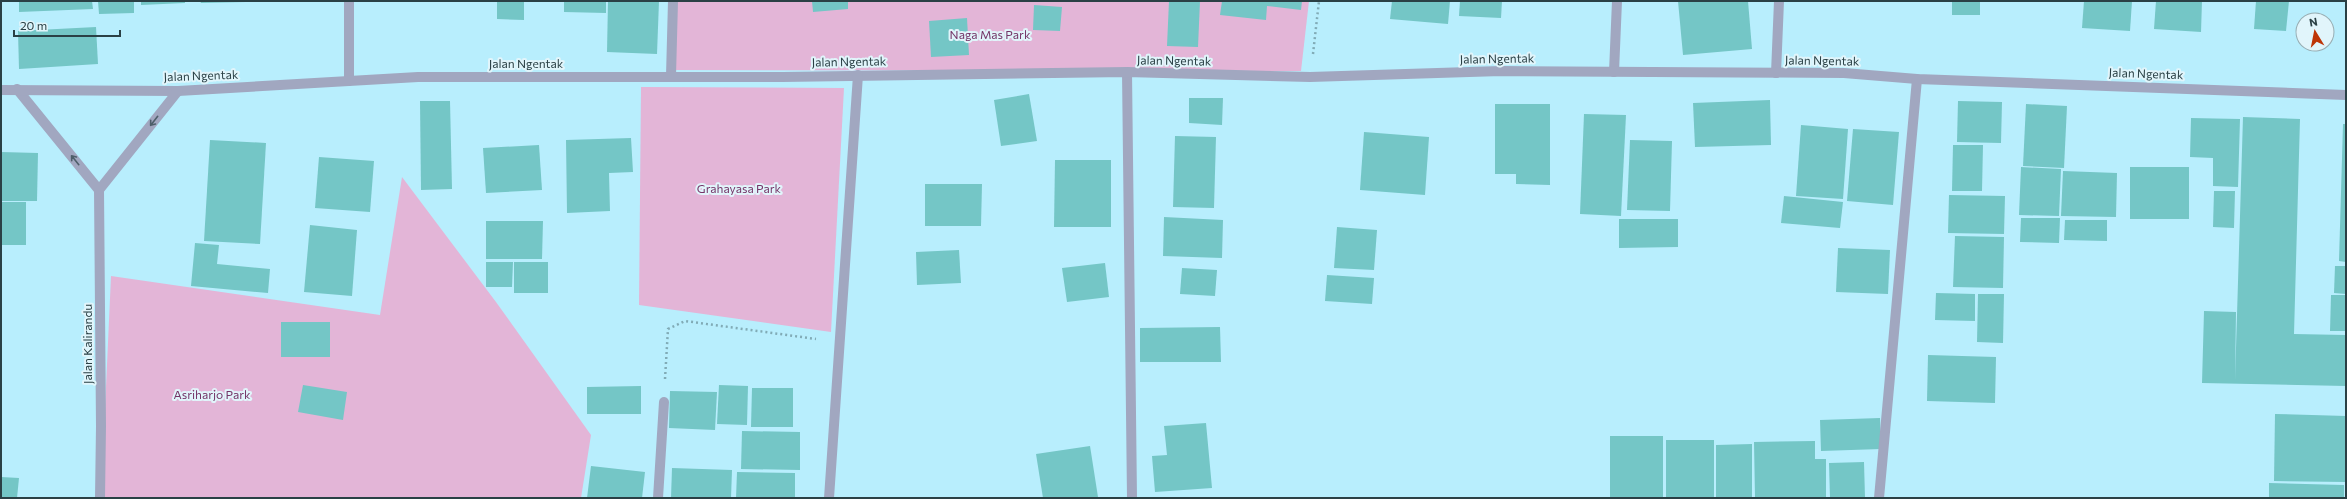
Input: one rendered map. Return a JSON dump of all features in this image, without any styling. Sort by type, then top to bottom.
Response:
[{"type":"street","points":[[349,1],[349,81]]},
{"type":"street","points":[[671,76],[673,1]]},
{"type":"street","points":[[1614,72],[1617,1]]},
{"type":"street","points":[[1776,73],[1779,1]]},
{"type":"street","name":"Jalan Ngentak","points":[[1,90],[178,91],[418,77],[1127,72],[1310,77],[1501,71],[1844,73],[1917,79],[2346,94]]},
{"type":"street","points":[[1127,72],[1132,498]]},
{"type":"street","points":[[829,498],[838,343],[858,75]]},
{"type":"street","points":[[1879,498],[1917,79]]},
{"type":"street","points":[[17,89],[100,190],[178,91]]},
{"type":"street","name":"Jalan Kalirandu","points":[[100,190],[100,498]]},
{"type":"street","points":[[658,498],[664,402]]},
{"type":"path","points":[[1310,77],[1319,1]]},
{"type":"path","points":[[664,402],[668,329],[685,321],[838,343]]},
{"type":"green space","name":"Naga Mas Park","points":[[675,1],[1309,1],[1301,71],[674,70]]},
{"type":"green space","name":"Grahayasa Park","points":[[641,87],[844,88],[831,332],[639,305]]},
{"type":"green space","name":"Asriharjo Park","points":[[402,177],[496,302],[591,435],[581,498],[101,498],[111,276],[380,315]]},
{"type":"building","points":[[19,1],[92,1],[93,9],[19,12]]},
{"type":"building","points":[[98,1],[134,1],[134,13],[99,14]]},
{"type":"building","points":[[141,1],[185,1],[185,3],[141,5]]},
{"type":"building","points":[[200,1],[246,1],[246,2],[201,3]]},
{"type":"building","points":[[497,1],[524,1],[524,20],[497,19]]},
{"type":"building","points":[[564,1],[606,1],[606,13],[564,12]]},
{"type":"building","points":[[608,1],[659,1],[657,54],[607,52]]},
{"type":"building","points":[[812,1],[848,1],[848,9],[813,12]]},
{"type":"building","points":[[1169,1],[1200,1],[1198,47],[1167,46]]},
{"type":"building","points":[[1222,1],[1302,1],[1301,10],[1267,6],[1266,20],[1220,15]]},
{"type":"building","points":[[1392,1],[1450,1],[1448,24],[1390,19]]},
{"type":"building","points":[[1460,1],[1502,1],[1501,18],[1459,16]]},
{"type":"building","points":[[1678,1],[1748,1],[1752,49],[1683,55]]},
{"type":"building","points":[[1952,1],[1980,1],[1980,15],[1952,15]]},
{"type":"building","points":[[2084,1],[2132,1],[2130,31],[2082,28]]},
{"type":"building","points":[[2156,1],[2202,1],[2201,32],[2154,29]]},
{"type":"building","points":[[2256,1],[2289,1],[2286,31],[2254,29]]},
{"type":"building","points":[[1034,5],[1062,7],[1060,31],[1033,30]]},
{"type":"building","points":[[967,18],[969,55],[931,57],[929,21]]},
{"type":"building","points":[[96,27],[98,64],[19,69],[18,31]]},
{"type":"building","points":[[1029,94],[1037,141],[1001,146],[994,100]]},
{"type":"building","points":[[1189,98],[1223,98],[1222,125],[1189,123]]},
{"type":"building","points":[[1770,100],[1771,145],[1695,147],[1693,103]]},
{"type":"building","points":[[420,101],[450,101],[452,189],[421,190]]},
{"type":"building","points":[[1958,101],[2002,102],[2001,143],[1957,142]]},
{"type":"building","points":[[1495,104],[1550,104],[1550,185],[1516,184],[1516,174],[1495,174]]},
{"type":"building","points":[[2026,104],[2067,106],[2064,168],[2023,166]]},
{"type":"building","points":[[1584,114],[1626,115],[1621,216],[1580,214]]},
{"type":"building","points":[[2243,117],[2300,119],[2294,334],[2346,335],[2346,386],[2202,383],[2204,311],[2236,312],[2235,381]]},
{"type":"building","points":[[2191,118],[2240,119],[2238,187],[2213,186],[2213,158],[2190,157]]},
{"type":"building","points":[[2343,124],[2346,124],[2346,262],[2339,261]]},
{"type":"building","points":[[1801,125],[1848,129],[1843,199],[1796,196]]},
{"type":"building","points":[[1853,129],[1899,132],[1893,205],[1847,201]]},
{"type":"building","points":[[1364,132],[1429,137],[1425,195],[1360,190]]},
{"type":"building","points":[[1175,136],[1216,137],[1214,208],[1173,207]]},
{"type":"building","points":[[631,138],[633,172],[609,173],[610,211],[567,213],[566,140]]},
{"type":"building","points":[[210,140],[266,143],[260,244],[204,241]]},
{"type":"building","points":[[1630,140],[1672,141],[1670,211],[1627,210]]},
{"type":"building","points":[[539,145],[542,190],[486,193],[483,148]]},
{"type":"building","points":[[1953,145],[1983,145],[1982,191],[1952,191]]},
{"type":"building","points":[[1,152],[38,153],[37,201],[1,201]]},
{"type":"building","points":[[319,157],[374,161],[370,212],[315,208]]},
{"type":"building","points":[[1055,160],[1111,160],[1111,227],[1054,227]]},
{"type":"building","points":[[2021,167],[2061,169],[2059,216],[2019,215]]},
{"type":"building","points":[[2130,167],[2189,167],[2189,219],[2130,219]]},
{"type":"building","points":[[2063,171],[2117,173],[2116,217],[2061,216]]},
{"type":"building","points":[[925,184],[982,184],[981,226],[925,226]]},
{"type":"building","points":[[2214,191],[2235,191],[2234,228],[2213,227]]},
{"type":"building","points":[[1949,195],[2005,196],[2004,234],[1948,233]]},
{"type":"building","points":[[1784,196],[1843,202],[1840,228],[1781,223]]},
{"type":"building","points":[[1,202],[26,202],[26,245],[1,245]]},
{"type":"building","points":[[1164,217],[1223,220],[1222,258],[1163,256]]},
{"type":"building","points":[[2021,218],[2060,218],[2059,243],[2020,242]]},
{"type":"building","points":[[1619,219],[1678,219],[1678,247],[1619,248]]},
{"type":"building","points":[[2065,220],[2107,220],[2107,241],[2064,240]]},
{"type":"building","points":[[486,221],[543,221],[542,259],[486,259]]},
{"type":"building","points":[[310,225],[357,230],[352,296],[304,292]]},
{"type":"building","points":[[1337,227],[1377,230],[1374,270],[1334,268]]},
{"type":"building","points":[[1955,236],[2004,237],[2003,288],[1953,287]]},
{"type":"building","points":[[195,243],[219,245],[217,264],[270,269],[268,293],[191,286]]},
{"type":"building","points":[[1838,248],[1890,250],[1888,294],[1836,292]]},
{"type":"building","points":[[959,250],[961,283],[917,285],[916,252]]},
{"type":"building","points":[[486,262],[513,262],[512,287],[486,287]]},
{"type":"building","points":[[514,262],[548,262],[548,293],[514,293]]},
{"type":"building","points":[[1105,263],[1109,297],[1067,302],[1062,268]]},
{"type":"building","points":[[2335,266],[2346,266],[2346,294],[2334,293]]},
{"type":"building","points":[[1182,268],[1217,270],[1215,296],[1180,294]]},
{"type":"building","points":[[1327,275],[1374,278],[1372,304],[1325,301]]},
{"type":"building","points":[[1936,293],[1975,294],[1975,321],[1935,320]]},
{"type":"building","points":[[1978,294],[2004,294],[2003,343],[1977,342]]},
{"type":"building","points":[[2331,295],[2346,295],[2346,331],[2330,331]]},
{"type":"building","points":[[281,322],[330,322],[330,357],[281,357]]},
{"type":"building","points":[[1220,327],[1221,362],[1140,362],[1140,328]]},
{"type":"building","points":[[1928,355],[1996,357],[1995,403],[1927,401]]},
{"type":"building","points":[[303,385],[347,392],[343,420],[298,412]]},
{"type":"building","points":[[719,385],[748,386],[747,425],[717,424]]},
{"type":"building","points":[[641,386],[641,414],[587,414],[587,387]]},
{"type":"building","points":[[752,388],[793,388],[793,427],[751,427]]},
{"type":"building","points":[[670,391],[717,392],[715,430],[669,428]]},
{"type":"building","points":[[2275,414],[2346,416],[2346,482],[2274,481]]},
{"type":"building","points":[[1880,418],[1881,449],[1821,451],[1820,420]]},
{"type":"building","points":[[1206,423],[1212,488],[1155,492],[1152,456],[1167,455],[1164,426]]},
{"type":"building","points":[[742,431],[800,432],[800,470],[741,469]]},
{"type":"building","points":[[1610,436],[1663,436],[1663,498],[1610,498]]},
{"type":"building","points":[[1666,440],[1714,440],[1714,498],[1666,498]]},
{"type":"building","points":[[1815,441],[1815,459],[1826,459],[1826,498],[1755,498],[1754,442]]},
{"type":"building","points":[[1752,444],[1752,498],[1716,498],[1716,445]]},
{"type":"building","points":[[1090,446],[1098,497],[1043,498],[1036,454]]},
{"type":"building","points":[[1864,462],[1865,498],[1830,498],[1829,463]]},
{"type":"building","points":[[591,466],[645,472],[642,498],[587,498]]},
{"type":"building","points":[[672,468],[732,470],[731,498],[671,498]]},
{"type":"building","points":[[737,472],[795,473],[795,498],[736,498]]},
{"type":"building","points":[[1,477],[19,478],[17,498],[1,498]]},
{"type":"building","points":[[2269,483],[2344,485],[2344,498],[2269,498]]}]
